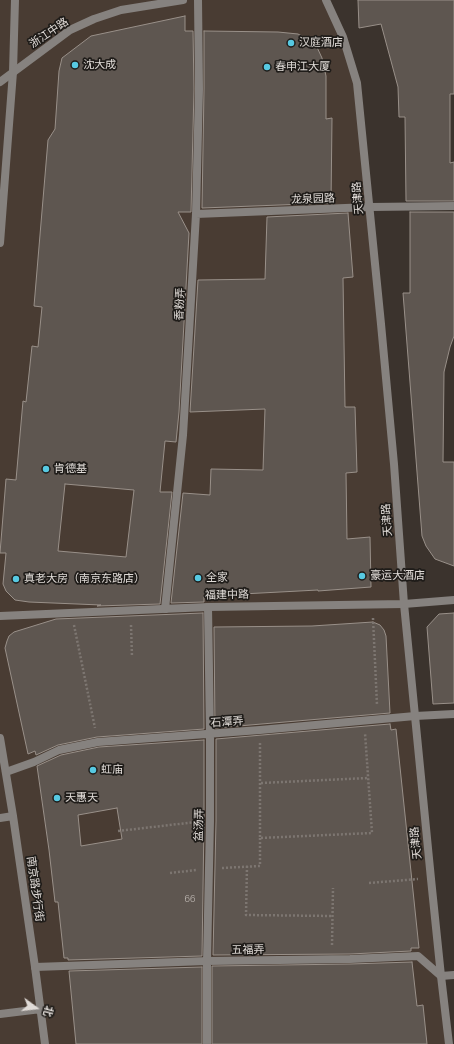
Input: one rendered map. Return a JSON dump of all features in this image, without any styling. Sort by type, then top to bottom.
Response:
[{"type":"street","points":[[0,243],[13,72],[16,0]]},
{"type":"street","name":"浙江中路","points":[[0,76],[13,72],[70,30],[94,19],[121,10],[183,0]]},
{"type":"street","name":"香粉弄","points":[[166,608],[183,435],[196,214],[199,89],[198,0]]},
{"type":"street","name":"天津路","points":[[326,0],[343,37],[357,84],[394,464],[404,604],[449,1044]]},
{"type":"street","points":[[0,82],[13,72]]},
{"type":"street","name":"龙泉园路","points":[[196,214],[370,207],[454,206]]},
{"type":"street","name":"福建中路","points":[[0,616],[166,608],[404,604],[454,600]]},
{"type":"street","name":"盆汤弄","points":[[207,1044],[210,821],[208,607]]},
{"type":"street","name":"石潭弄","points":[[6,772],[34,762],[60,750],[98,742],[454,714]]},
{"type":"street","name":"南京路步行街","points":[[0,738],[13,816],[45,1044]]},
{"type":"street","points":[[0,818],[13,816]]},
{"type":"street","name":"五福弄","points":[[35,968],[207,961],[331,960],[418,956],[441,976]]},
{"type":"street","points":[[441,976],[454,976]]},
{"type":"street","points":[[0,1014],[41,1009]]},
{"type":"path","points":[[372,604],[377,719]]},
{"type":"path","points":[[131,610],[132,657]]},
{"type":"path","points":[[72,613],[98,742]]},
{"type":"path","points":[[260,838],[372,833],[364,721]]},
{"type":"path","points":[[170,873],[260,866],[260,730]]},
{"type":"path","points":[[261,783],[368,778]]},
{"type":"path","points":[[118,831],[210,821]]},
{"type":"path","points":[[247,866],[246,915],[332,916]]},
{"type":"path","points":[[369,883],[431,879]]},
{"type":"path","points":[[331,960],[333,888]]},
{"type":"shaded area","points":[[0,0],[326,0],[357,83],[449,1044],[0,1044]]},
{"type":"building","points":[[358,0],[454,0],[454,94],[450,94],[450,163],[454,162],[454,201],[406,201],[405,117],[399,117],[398,87],[381,24],[359,28]]},
{"type":"building","points":[[185,16],[185,31],[193,31],[194,89],[191,212],[178,212],[189,233],[176,442],[165,441],[160,492],[172,492],[160,604],[97,606],[101,605],[29,602],[15,600],[6,591],[3,584],[6,553],[0,553],[6,479],[16,480],[23,401],[26,402],[32,346],[38,347],[42,307],[34,306],[48,140],[55,129],[59,71],[62,58],[91,36]],"holes":[[[65,484],[134,490],[126,557],[58,551]]]},
{"type":"building","points":[[204,31],[278,32],[298,34],[315,43],[322,58],[326,76],[326,119],[332,118],[331,203],[202,208]]},
{"type":"building","points":[[410,212],[454,212],[454,336],[444,372],[443,462],[454,462],[454,566],[435,559],[426,546],[422,536],[403,293],[410,293]]},
{"type":"building","points":[[348,213],[353,277],[343,278],[345,407],[355,407],[357,472],[346,473],[347,539],[370,537],[371,587],[204,596],[204,602],[171,603],[183,493],[210,495],[211,469],[263,470],[265,409],[190,412],[198,280],[265,279],[267,217]]},
{"type":"building","points":[[203,613],[204,729],[97,737],[58,745],[36,755],[35,751],[28,754],[5,648],[9,636],[14,632],[56,619]]},
{"type":"building","points":[[454,613],[454,703],[433,704],[427,627],[439,614]]},
{"type":"building","points":[[373,622],[380,625],[386,636],[390,713],[215,728],[214,627],[312,626]]},
{"type":"building","points":[[390,724],[391,730],[396,729],[419,948],[411,948],[411,951],[350,954],[213,955],[216,739]]},
{"type":"building","points":[[204,740],[202,956],[68,960],[68,958],[64,958],[58,902],[55,902],[37,766],[61,755],[99,747]],"holes":[[[117,808],[122,839],[81,846],[78,815]]]},
{"type":"building","points":[[412,962],[417,1006],[423,1005],[427,1044],[212,1044],[212,966]]},
{"type":"building","points":[[202,967],[202,1044],[76,1044],[69,971]]},
{"type":"place","name":"汉庭酒店","points":[[291,43]]},
{"type":"place","name":"沈大成","points":[[75,65]]},
{"type":"place","name":"春申江大厦","points":[[267,67]]},
{"type":"place","name":"肯德基","points":[[46,469]]},
{"type":"place","name":"豪运大酒店","points":[[362,576]]},
{"type":"place","name":"全家","points":[[198,578]]},
{"type":"place","name":"真老大房（南京东路店）","points":[[16,579]]},
{"type":"place","name":"虹庙","points":[[93,770]]},
{"type":"place","name":"天惠天","points":[[57,798]]}]
